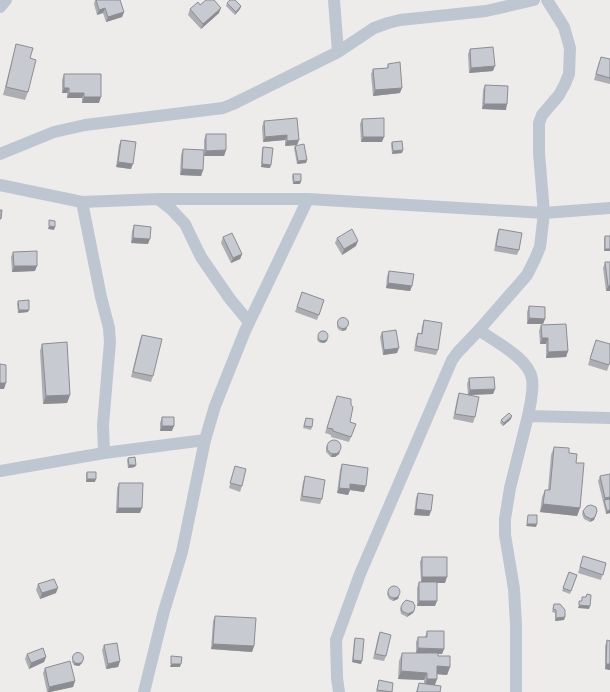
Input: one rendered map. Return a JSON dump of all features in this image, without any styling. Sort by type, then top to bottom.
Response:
[{"type":"street","points":[[0,7],[6,0]]},
{"type":"street","points":[[334,0],[338,52]]},
{"type":"street","points":[[0,154],[54,132],[85,125],[223,108],[338,52],[374,28],[388,23],[400,20],[486,11],[534,0]]},
{"type":"street","points":[[339,692],[336,640],[360,574],[452,360],[527,275],[540,246],[544,213],[539,153],[539,123],[542,114],[559,95],[566,84],[569,74],[570,48],[564,27],[547,0]]},
{"type":"street","points":[[0,185],[82,202],[158,199],[308,199],[544,213],[610,208]]},
{"type":"street","points":[[158,199],[172,209],[185,224],[201,257],[230,299],[249,322]]},
{"type":"street","points":[[144,692],[164,611],[182,552],[205,440],[217,399],[249,322],[308,199]]},
{"type":"street","points":[[82,202],[101,297],[109,328],[110,342],[103,425],[104,454]]},
{"type":"street","points":[[479,330],[522,360],[529,369],[532,379],[533,390],[528,416],[510,488],[505,519],[505,535],[514,589],[516,625],[516,692]]},
{"type":"street","points":[[528,416],[610,418]]},
{"type":"street","points":[[0,471],[104,454],[205,440]]},
{"type":"building","points":[[96,0],[120,0],[124,12],[108,17],[105,8],[99,10]]},
{"type":"building","points":[[206,0],[214,0],[221,8],[203,24],[190,9],[198,2],[200,5]]},
{"type":"building","points":[[230,0],[235,0],[241,6],[236,12],[227,3]]},
{"type":"building","points":[[16,44],[33,48],[30,58],[36,60],[28,92],[6,87]]},
{"type":"building","points":[[493,47],[495,66],[471,68],[470,49]]},
{"type":"building","points":[[601,57],[610,59],[610,78],[596,74]]},
{"type":"building","points":[[400,62],[402,88],[375,90],[373,69],[388,68],[388,64]]},
{"type":"building","points":[[64,74],[101,74],[101,97],[84,97],[84,93],[69,93],[69,88],[64,88]]},
{"type":"building","points":[[485,85],[508,86],[507,104],[484,104]]},
{"type":"building","points":[[297,118],[299,140],[287,141],[287,135],[265,137],[264,121]]},
{"type":"building","points":[[384,118],[384,137],[363,137],[362,119]]},
{"type":"building","points":[[206,134],[226,134],[226,150],[206,151]]},
{"type":"building","points":[[121,140],[136,142],[133,164],[118,162]]},
{"type":"building","points":[[402,141],[403,150],[393,151],[392,142]]},
{"type":"building","points":[[304,144],[307,160],[298,161],[295,146]]},
{"type":"building","points":[[263,147],[273,148],[271,165],[262,164]]},
{"type":"building","points":[[183,149],[204,150],[203,170],[182,169]]},
{"type":"building","points":[[293,174],[301,174],[301,181],[294,182]]},
{"type":"building","points":[[0,210],[2,210],[1,219],[0,219]]},
{"type":"building","points":[[49,220],[55,221],[55,227],[49,226]]},
{"type":"building","points":[[134,225],[151,227],[150,239],[133,238]]},
{"type":"building","points":[[352,229],[358,241],[344,249],[337,238]]},
{"type":"building","points":[[499,229],[522,233],[519,250],[496,246]]},
{"type":"building","points":[[232,233],[242,254],[233,258],[223,237]]},
{"type":"building","points":[[605,236],[610,236],[610,249],[605,249]]},
{"type":"building","points":[[37,251],[37,266],[14,266],[13,252]]},
{"type":"building","points":[[605,262],[610,262],[610,286],[608,286]]},
{"type":"building","points":[[389,271],[414,274],[412,286],[388,283]]},
{"type":"building","points":[[302,292],[324,300],[319,315],[297,307]]},
{"type":"building","points":[[29,300],[29,310],[19,310],[18,301]]},
{"type":"building","points":[[529,306],[545,307],[545,319],[529,318]]},
{"type":"building","points":[[341,318],[345,318],[347,319],[347,327],[341,328],[338,325],[338,321]]},
{"type":"building","points":[[424,320],[442,323],[438,350],[416,346],[418,333],[422,334]]},
{"type":"building","points":[[566,324],[568,351],[548,352],[548,338],[542,338],[541,325]]},
{"type":"building","points":[[396,330],[399,348],[384,350],[382,332]]},
{"type":"building","points":[[321,331],[325,331],[328,336],[325,341],[321,341],[318,338],[318,334]]},
{"type":"building","points":[[142,335],[162,339],[153,376],[133,372]]},
{"type":"building","points":[[596,340],[610,344],[609,365],[590,359]]},
{"type":"building","points":[[67,342],[70,395],[46,396],[42,344]]},
{"type":"building","points":[[0,364],[6,365],[6,383],[0,383]]},
{"type":"building","points":[[494,377],[495,389],[470,390],[469,378]]},
{"type":"building","points":[[459,393],[479,397],[475,417],[455,414]]},
{"type":"building","points":[[337,396],[351,399],[351,405],[353,407],[350,422],[356,424],[351,437],[327,428]]},
{"type":"building","points":[[509,413],[512,416],[504,423],[501,420]]},
{"type":"building","points":[[162,417],[174,417],[174,426],[162,426]]},
{"type":"building","points":[[306,418],[313,419],[312,427],[304,426]]},
{"type":"building","points":[[334,440],[339,442],[341,447],[339,452],[334,454],[329,452],[327,447],[329,442]]},
{"type":"building","points":[[554,447],[569,448],[569,453],[577,454],[576,463],[584,463],[580,508],[543,504],[545,490],[550,490]]},
{"type":"building","points":[[135,457],[136,465],[129,465],[128,458]]},
{"type":"building","points":[[342,464],[368,468],[366,486],[350,484],[350,489],[339,488]]},
{"type":"building","points":[[235,466],[246,469],[242,486],[230,483]]},
{"type":"building","points":[[87,472],[96,472],[96,479],[87,479]]},
{"type":"building","points":[[610,474],[610,497],[605,498],[600,476]]},
{"type":"building","points":[[305,476],[325,480],[322,499],[302,496]]},
{"type":"building","points":[[119,483],[143,483],[142,508],[118,508]]},
{"type":"building","points":[[418,493],[433,495],[431,511],[416,509]]},
{"type":"building","points":[[610,499],[610,510],[607,511],[604,500]]},
{"type":"building","points":[[591,505],[596,507],[597,511],[595,517],[591,519],[585,516],[583,511],[587,506]]},
{"type":"building","points":[[528,515],[537,515],[537,524],[527,524]]},
{"type":"building","points":[[583,556],[606,563],[603,575],[580,567]]},
{"type":"building","points":[[422,557],[447,557],[447,577],[422,577]]},
{"type":"building","points":[[569,572],[577,575],[571,591],[563,588]]},
{"type":"building","points":[[54,579],[58,588],[42,593],[38,584]]},
{"type":"building","points":[[419,582],[437,582],[437,601],[419,601]]},
{"type":"building","points":[[394,586],[398,588],[400,592],[398,596],[394,598],[390,596],[388,592],[390,588]]},
{"type":"building","points":[[587,594],[591,595],[590,606],[579,605],[579,601],[582,601],[582,597],[586,597]]},
{"type":"building","points":[[406,600],[413,602],[415,606],[414,611],[408,614],[402,611],[401,607]]},
{"type":"building","points":[[554,604],[560,604],[565,610],[565,617],[556,618],[556,610],[553,609]]},
{"type":"building","points":[[215,616],[256,618],[254,646],[213,644]]},
{"type":"building","points":[[427,631],[444,631],[444,649],[418,648],[418,637],[427,637]]},
{"type":"building","points":[[380,632],[391,635],[386,656],[375,654]]},
{"type":"building","points":[[355,638],[364,639],[362,661],[353,660]]},
{"type":"building","points":[[607,640],[610,641],[610,664],[606,664]]},
{"type":"building","points":[[117,643],[120,661],[108,664],[104,645]]},
{"type":"building","points":[[43,648],[46,657],[31,663],[27,654]]},
{"type":"building","points":[[76,653],[80,653],[82,654],[82,662],[76,663],[73,660],[73,656]]},
{"type":"building","points":[[402,653],[438,653],[438,656],[450,656],[450,667],[437,666],[437,679],[427,679],[427,673],[401,671]]},
{"type":"building","points":[[171,656],[182,657],[181,664],[171,664]]},
{"type":"building","points":[[70,661],[75,681],[49,687],[45,668]]},
{"type":"building","points":[[379,680],[393,683],[392,692],[377,690]]},
{"type":"building","points":[[419,683],[441,686],[440,692],[417,692]]}]
